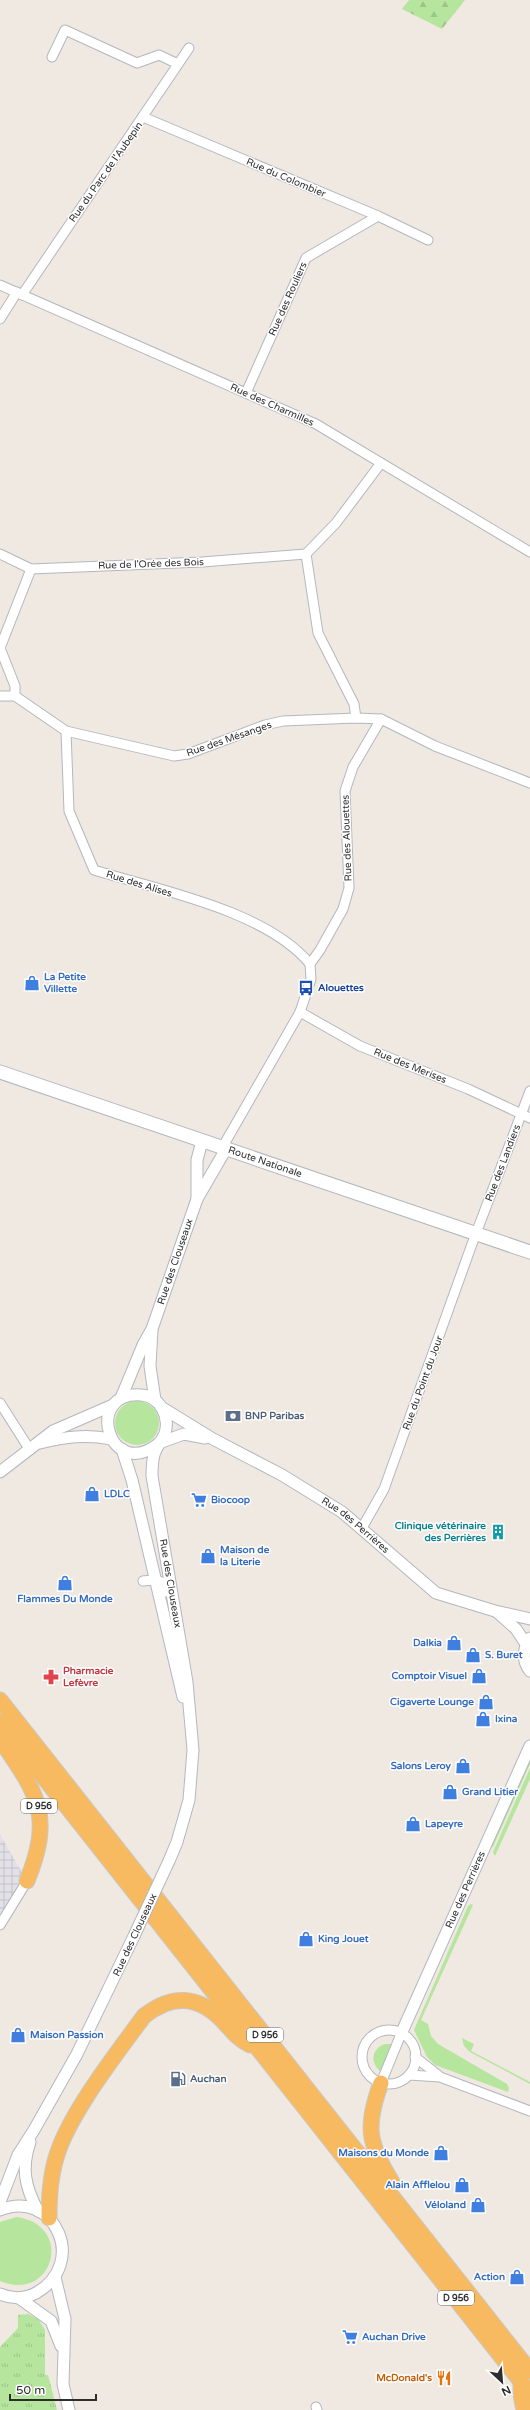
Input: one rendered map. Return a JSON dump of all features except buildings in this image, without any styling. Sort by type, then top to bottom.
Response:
[{"type":"highway","name":"D 956","points":[[0,1693],[39,1749]]},
{"type":"highway","name":"D 956","points":[[0,1700],[433,2247],[527,2381]]},
{"type":"highway","name":"D 956","points":[[0,1722],[260,2050],[527,2381]]},
{"type":"highway","name":"D 956","points":[[0,1739],[28,1782],[40,1806],[41,1834],[37,1857],[27,1881]]},
{"type":"highway","name":"D 956","points":[[43,2214],[56,2157],[70,2125],[144,2016],[155,2008],[167,2003],[188,2000],[207,2008],[222,2020],[240,2040],[260,2050]]},
{"type":"highway","points":[[381,2083],[372,2107],[370,2134],[372,2143],[386,2173],[433,2247]]},
{"type":"highway","points":[[524,2410],[527,2381]]},
{"type":"main road","name":"Route Nationale","points":[[0,1072],[202,1142],[530,1252]]},
{"type":"street","points":[[52,57],[65,30],[137,63],[159,55],[178,64]]},
{"type":"street","name":"Rue du Parc de l'Aubepin","points":[[0,319],[143,117],[189,48]]},
{"type":"street","name":"Rue du Colombier","points":[[143,117],[378,216],[428,240]]},
{"type":"street","name":"Rue des Rouliers","points":[[246,393],[306,258],[378,216]]},
{"type":"street","name":"Rue des Charmilles","points":[[0,285],[316,424],[530,552]]},
{"type":"street","points":[[356,718],[354,704],[318,633],[306,554],[336,523],[381,463]]},
{"type":"street","name":"Rue de l'Orée des Bois","points":[[0,554],[31,569],[202,562],[306,554]]},
{"type":"street","points":[[0,696],[14,696],[15,686],[0,648],[31,569]]},
{"type":"street","name":"Rue des Mésanges","points":[[14,696],[66,731],[174,756],[188,754],[265,725],[283,721],[356,718],[381,719],[435,746],[530,783]]},
{"type":"street","name":"Rue des Alouettes","points":[[310,964],[320,950],[343,909],[349,888],[345,791],[353,767],[381,719]]},
{"type":"street","name":"Rue des Alises","points":[[66,731],[69,811],[94,870],[234,913],[266,929],[298,949],[310,964]]},
{"type":"street","points":[[197,1199],[300,1012],[311,979],[310,964]]},
{"type":"street","name":"Rue des Merises","points":[[300,1012],[360,1046],[468,1089],[526,1116]]},
{"type":"street","name":"Rue des Landiers","points":[[475,1234],[526,1116],[530,1091]]},
{"type":"street","name":"Rue des Clouseaux","points":[[117,1402],[152,1329],[197,1199],[197,1160],[202,1142]]},
{"type":"street","name":"Rue du Point du Jour","points":[[362,1528],[384,1489],[475,1234]]},
{"type":"street","points":[[117,1402],[107,1422],[111,1438],[122,1449],[131,1453],[141,1453],[159,1443],[166,1425],[158,1403],[150,1366],[152,1329]]},
{"type":"street","points":[[0,1472],[53,1431],[132,1394],[144,1395],[158,1403]]},
{"type":"street","points":[[0,1403],[34,1446]]},
{"type":"street","name":"Rue des Perrières","points":[[158,1403],[213,1440],[311,1491],[362,1528],[436,1593],[495,1611],[530,1619]]},
{"type":"street","name":"Rue des Perrières","points":[[159,1443],[184,1434],[213,1440]]},
{"type":"street","points":[[34,1446],[74,1436],[93,1435],[111,1438]]},
{"type":"street","name":"Rue des Clouseaux","points":[[0,2202],[18,2155],[34,2130],[90,2028],[134,1936],[178,1842],[189,1800],[193,1763],[187,1682],[152,1476],[152,1464],[159,1443]]},
{"type":"street","name":"Rue des Clouseaux","points":[[122,1449],[132,1480],[168,1642],[191,1726]]},
{"type":"street","points":[[143,1581],[155,1579],[166,1584],[172,1591]]},
{"type":"street","points":[[158,1593],[172,1591]]},
{"type":"street","name":"Rue des Perrières","points":[[495,1611],[516,1628],[528,1641]]},
{"type":"street","points":[[528,1641],[525,1661],[530,1671]]},
{"type":"street","name":"Rue des Perrières","points":[[401,2034],[530,1746]]},
{"type":"street","points":[[0,1925],[27,1881]]},
{"type":"street","points":[[409,2075],[415,2057],[411,2043],[401,2034],[394,2031],[379,2032],[367,2042],[363,2049],[362,2057],[365,2070],[373,2079],[381,2083],[396,2083],[409,2075],[440,2077],[530,2111]]},
{"type":"street","points":[[381,2083],[401,2034]]},
{"type":"street","points":[[415,2057],[440,2077]]},
{"type":"street","name":"Rue des Clouseaux","points":[[34,2130],[24,2162],[24,2175],[26,2185],[43,2214],[62,2240],[64,2250],[62,2265],[55,2277]]},
{"type":"street","points":[[0,2210],[14,2206],[26,2207],[43,2214]]},
{"type":"street","points":[[19,2298],[32,2295],[44,2288],[55,2277]]},
{"type":"street","points":[[55,2277],[65,2319],[63,2384],[69,2410]]},
{"type":"street","points":[[0,2294],[19,2298],[51,2321],[60,2340],[63,2357]]},
{"type":"shaded area","points":[[0,1835],[27,1881],[0,1925]]},
{"type":"green space","points":[[409,0],[465,0],[442,29],[402,9]]},
{"type":"green space","points":[[133,1401],[141,1401],[153,1407],[159,1419],[159,1427],[153,1439],[141,1445],[133,1445],[121,1439],[115,1427],[115,1419],[121,1407]]},
{"type":"green space","points":[[530,1759],[530,1764],[493,1847],[491,1847]]},
{"type":"green space","points":[[530,1768],[530,1779],[495,1856],[493,1852]]},
{"type":"green space","points":[[471,1904],[473,1905],[421,2020],[428,2024],[431,2036],[438,2044],[507,2084],[509,2088],[508,2092],[435,2065],[427,2057],[414,2030],[468,1906]]},
{"type":"green space","points":[[462,2038],[474,2044],[471,2051],[530,2082],[530,2084],[470,2052],[464,2046]]},
{"type":"green space","points":[[384,2044],[394,2044],[381,2072],[375,2065],[374,2053]]},
{"type":"green space","points":[[17,2217],[35,2223],[46,2234],[51,2247],[50,2261],[44,2273],[33,2282],[18,2285],[0,2281],[0,2222]]},
{"type":"green space","points":[[28,2314],[38,2319],[45,2330],[45,2375],[48,2375],[57,2410],[0,2410],[0,2347],[18,2328],[18,2315]]},
{"type":"place","name":"La Petite Villette","points":[[32,983]]},
{"type":"place","name":"Alouettes","points":[[306,988]]},
{"type":"place","name":"BNP Paribas","points":[[233,1416]]},
{"type":"place","name":"LDLC","points":[[92,1494]]},
{"type":"place","name":"Biocoop","points":[[199,1500]]},
{"type":"place","name":"Clinique vétérinaire des Perrières","points":[[498,1532]]},
{"type":"place","name":"Maison de la Literie","points":[[208,1556]]},
{"type":"place","name":"Flammes Du Monde","points":[[65,1583]]},
{"type":"place","name":"Dalkia","points":[[454,1643]]},
{"type":"place","name":"S. Buret","points":[[473,1655]]},
{"type":"place","name":"Comptoir Visuel","points":[[479,1676]]},
{"type":"place","name":"Pharmacie Lefèvre","points":[[51,1677]]},
{"type":"place","name":"Cigaverte Lounge","points":[[486,1702]]},
{"type":"place","name":"Ixina","points":[[483,1719]]},
{"type":"place","name":"Salons Leroy","points":[[463,1766]]},
{"type":"place","name":"Grand Litier","points":[[450,1792]]},
{"type":"place","name":"Lapeyre","points":[[413,1824]]},
{"type":"place","name":"King Jouet","points":[[306,1939]]},
{"type":"place","name":"Maison Passion","points":[[18,2035]]},
{"type":"place","name":"Auchan","points":[[178,2079]]},
{"type":"place","name":"Maisons du Monde","points":[[441,2153]]},
{"type":"place","name":"Alain Afflelou","points":[[462,2185]]},
{"type":"place","name":"Véloland","points":[[478,2205]]},
{"type":"place","name":"Action","points":[[517,2277]]},
{"type":"place","name":"Auchan Drive","points":[[350,2337]]},
{"type":"place","name":"McDonald's","points":[[444,2378]]}]
